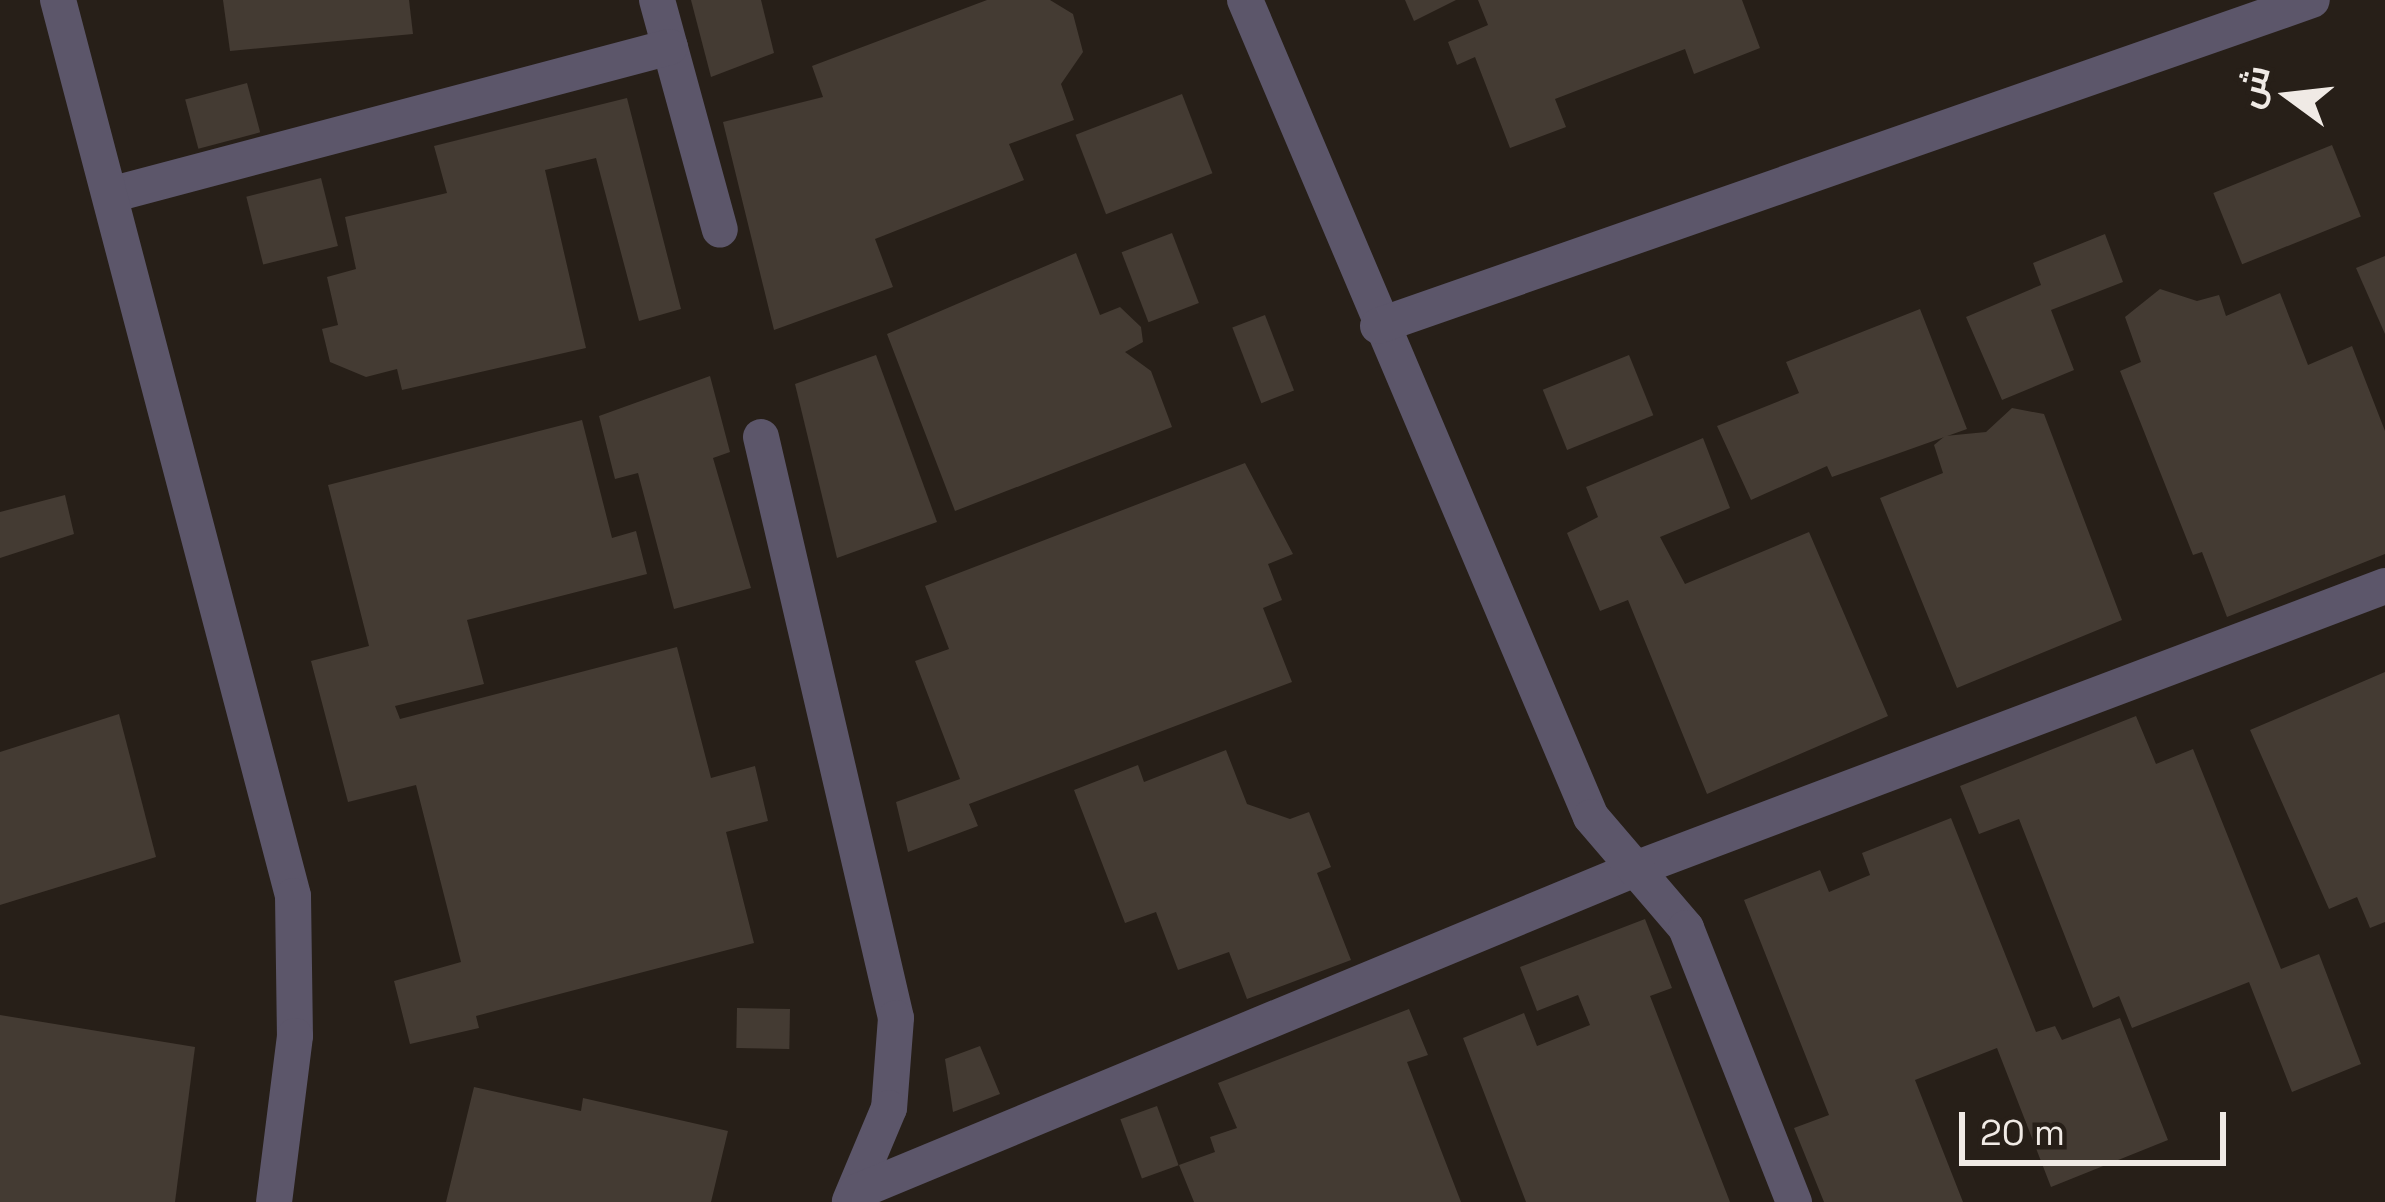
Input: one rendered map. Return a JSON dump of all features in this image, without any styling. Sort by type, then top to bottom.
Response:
[{"type":"street","points":[[58,0],[113,194],[292,896],[295,1036],[274,1202]]},
{"type":"street","points":[[657,0],[720,230]]},
{"type":"street","points":[[1245,0],[1378,326],[1591,817],[1686,928],[1713,982],[1794,1202]]},
{"type":"street","points":[[1378,326],[2312,0]]},
{"type":"street","points":[[113,194],[670,47]]},
{"type":"street","points":[[761,437],[896,1018],[889,1108],[852,1197]]},
{"type":"street","points":[[852,1197],[1635,869],[2385,586]]},
{"type":"building","points":[[223,0],[409,0],[413,34],[230,51]]},
{"type":"building","points":[[691,0],[761,0],[774,53],[711,77]]},
{"type":"building","points":[[987,0],[1050,0],[1073,14],[1083,52],[1061,84],[1074,120],[1009,144],[1024,180],[875,239],[893,287],[774,330],[723,122],[823,97],[812,66]]},
{"type":"building","points":[[1405,0],[1456,0],[1414,21]]},
{"type":"building","points":[[1478,0],[1742,0],[1760,48],[1694,74],[1685,49],[1555,99],[1566,127],[1510,148],[1475,57],[1457,65],[1448,42],[1488,25]]},
{"type":"building","points":[[247,83],[260,132],[198,149],[185,100]]},
{"type":"building","points":[[1182,94],[1212,173],[1106,214],[1076,135]]},
{"type":"building","points":[[627,98],[681,309],[639,321],[596,158],[545,170],[586,348],[402,390],[397,369],[366,377],[330,362],[322,329],[338,325],[327,277],[356,269],[345,217],[447,193],[434,146]]},
{"type":"building","points":[[2332,145],[2361,216],[2242,264],[2213,193]]},
{"type":"building","points":[[321,178],[338,246],[263,265],[246,197]]},
{"type":"building","points":[[1172,233],[1199,303],[1148,322],[1122,252]]},
{"type":"building","points":[[2105,234],[2123,282],[2051,310],[2074,370],[2002,400],[1966,317],[2041,285],[2033,263]]},
{"type":"building","points":[[1076,253],[1100,315],[1120,307],[1141,327],[1143,342],[1125,352],[1151,371],[1172,427],[955,511],[887,334]]},
{"type":"building","points":[[2385,256],[2385,334],[2356,268]]},
{"type":"building","points":[[2160,289],[2197,301],[2219,295],[2226,316],[2280,293],[2308,365],[2352,346],[2385,431],[2385,554],[2227,617],[2202,552],[2193,555],[2120,371],[2141,362],[2125,317]]},
{"type":"building","points":[[1920,309],[1967,429],[1832,477],[1827,466],[1751,500],[1717,426],[1799,393],[1786,362]]},
{"type":"building","points":[[1265,315],[1294,391],[1261,403],[1232,328]]},
{"type":"building","points":[[876,355],[937,522],[837,558],[795,384]]},
{"type":"building","points":[[1629,355],[1653,415],[1567,450],[1543,390]]},
{"type":"building","points":[[710,376],[730,452],[713,458],[751,588],[674,609],[638,473],[615,479],[599,416]]},
{"type":"building","points":[[2012,408],[2044,414],[2122,620],[1957,688],[1880,498],[1943,473],[1934,445],[1945,436],[1986,432]]},
{"type":"building","points":[[582,420],[612,538],[636,531],[647,574],[467,620],[484,684],[395,706],[400,719],[677,647],[711,778],[755,766],[768,821],[726,832],[754,943],[476,1016],[479,1028],[410,1044],[394,981],[461,962],[416,785],[348,802],[311,661],[369,646],[328,485]]},
{"type":"building","points":[[1703,438],[1730,508],[1660,537],[1685,584],[1809,532],[1888,716],[1707,794],[1628,600],[1600,611],[1567,533],[1598,517],[1586,487]]},
{"type":"building","points":[[1245,463],[1293,554],[1268,564],[1282,600],[1263,608],[1292,682],[969,804],[978,826],[908,852],[896,802],[960,779],[915,661],[949,649],[925,586]]},
{"type":"building","points":[[65,495],[74,534],[0,558],[0,512]]},
{"type":"building","points":[[2385,672],[2385,922],[2370,928],[2357,897],[2329,909],[2250,730]]},
{"type":"building","points":[[119,714],[156,857],[0,905],[0,752]]},
{"type":"building","points":[[2136,716],[2156,764],[2193,749],[2281,969],[2319,954],[2361,1064],[2292,1092],[2249,982],[2132,1028],[2119,996],[2093,1008],[2019,819],[1979,834],[1960,786]]},
{"type":"building","points":[[1226,750],[1247,804],[1290,819],[1309,812],[1331,867],[1317,873],[1351,960],[1247,999],[1229,952],[1178,970],[1156,912],[1125,923],[1074,790],[1138,765],[1144,782]]},
{"type":"building","points":[[1951,818],[2036,1032],[2055,1026],[2062,1040],[2120,1018],[2168,1140],[2051,1187],[1997,1048],[1915,1080],[1963,1202],[1824,1202],[1794,1128],[1829,1115],[1744,900],[1820,870],[1829,892],[1870,875],[1862,853]]},
{"type":"building","points":[[1645,919],[1672,988],[1650,996],[1730,1202],[1526,1202],[1463,1038],[1524,1013],[1537,1046],[1590,1025],[1578,995],[1537,1011],[1520,967]]},
{"type":"building","points":[[737,1008],[790,1009],[789,1049],[736,1048]]},
{"type":"building","points":[[1409,1009],[1428,1055],[1407,1062],[1461,1202],[1194,1202],[1179,1165],[1215,1152],[1210,1137],[1237,1128],[1218,1083]]},
{"type":"building","points":[[0,1015],[195,1047],[175,1202],[0,1202]]},
{"type":"building","points":[[980,1046],[1000,1094],[953,1112],[945,1059]]},
{"type":"building","points":[[474,1087],[581,1111],[583,1098],[728,1131],[711,1202],[446,1202]]},
{"type":"building","points":[[1157,1106],[1179,1165],[1142,1179],[1120,1119]]}]
